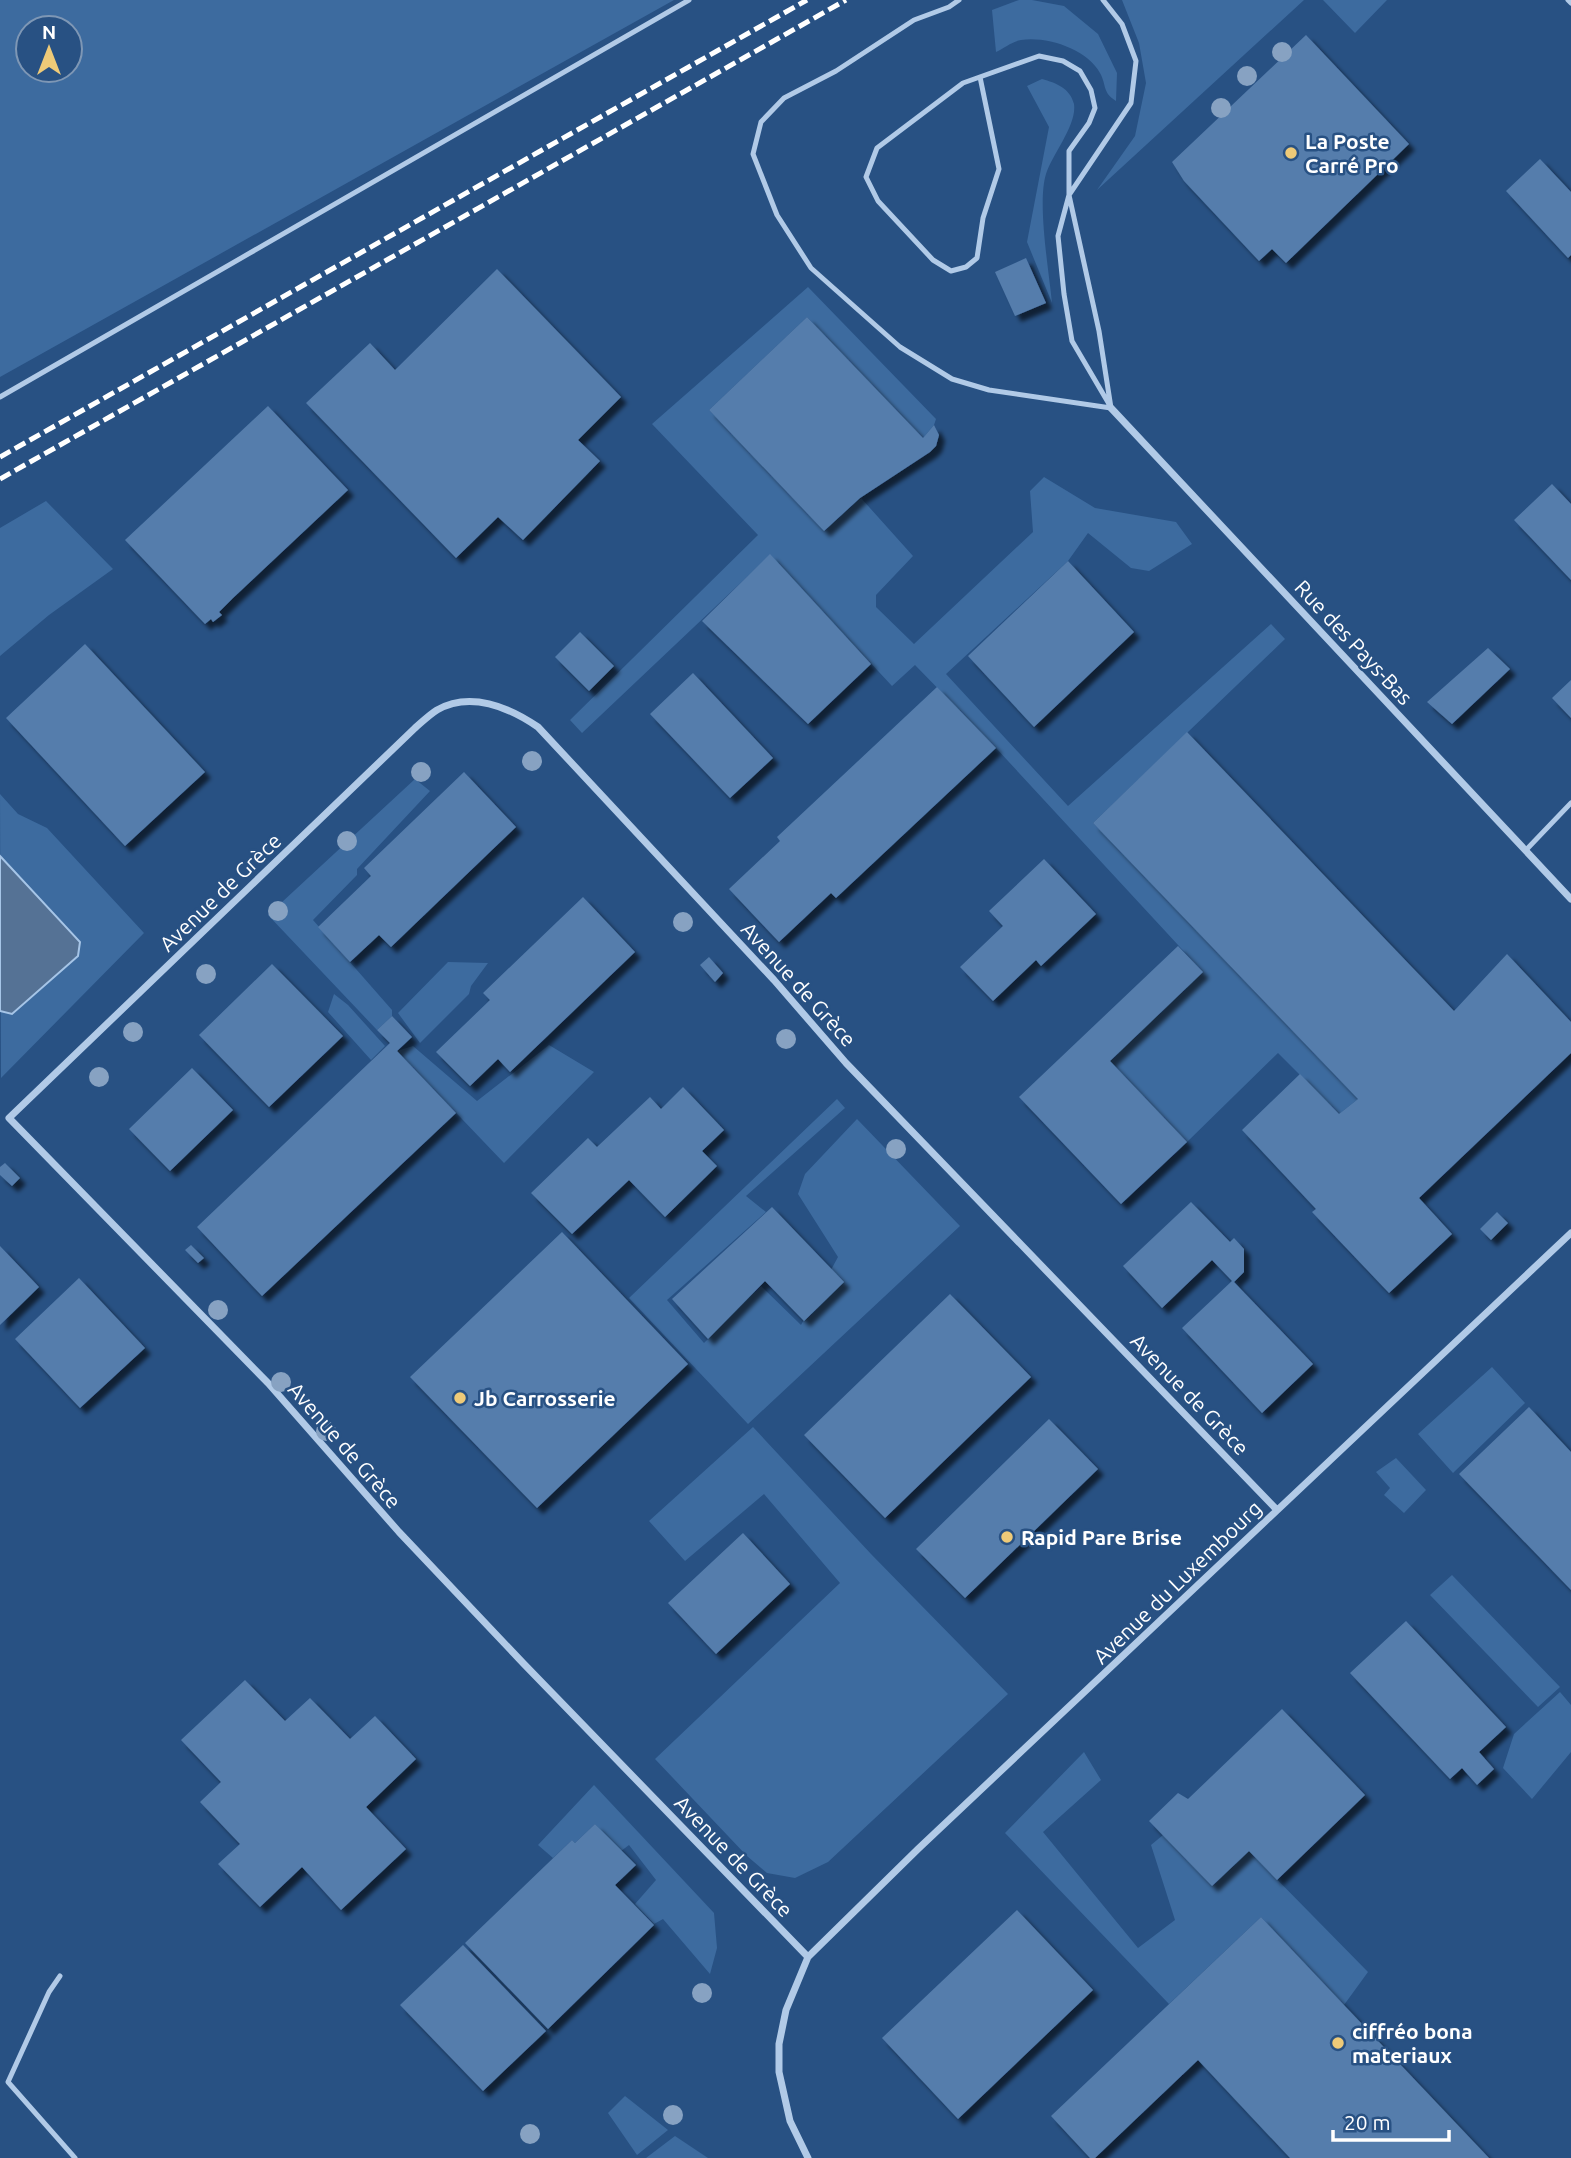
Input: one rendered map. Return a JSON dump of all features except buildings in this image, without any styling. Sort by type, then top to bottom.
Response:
[{"type":"street","name":"Rue des Pays-Bas","points":[[1111,408],[1571,899]]},
{"type":"street","name":"Avenue de Grèce","points":[[808,1957],[523,1664],[400,1532],[268,1383],[9,1118],[415,728],[437,711],[456,703],[473,702],[497,705],[522,716],[538,727],[774,980],[846,1063],[1277,1510]]},
{"type":"street","name":"Avenue du Luxembourg","points":[[808,1957],[918,1849],[1571,1233]]},
{"type":"street","points":[[808,1957],[786,2010],[779,2044],[779,2072],[790,2121],[808,2158]]},
{"type":"lane","points":[[0,397],[688,0]]},
{"type":"lane","points":[[959,0],[949,7],[914,20],[836,71],[784,97],[761,122],[753,154],[777,215],[811,268],[900,347],[952,379],[989,390],[1111,408]]},
{"type":"lane","points":[[1103,0],[1122,23],[1136,61],[1131,103],[1069,195],[1058,236],[1072,341],[1111,408]]},
{"type":"lane","points":[[980,77],[999,169],[983,218],[977,258],[966,267],[951,271],[933,260],[878,201],[866,177],[877,148],[963,83],[1039,56],[1063,61],[1080,71],[1091,90],[1095,108],[1089,123],[1069,151],[1069,195],[1099,331],[1111,408]]},
{"type":"lane","points":[[1526,850],[1571,803]]},
{"type":"lane","points":[[60,1976],[49,1992],[8,2082],[75,2158]]},
{"type":"shaded area","points":[[0,0],[674,0],[0,377]]},
{"type":"shaded area","points":[[1019,0],[1064,6],[1098,34],[1117,73],[1116,101],[1107,92],[1094,65],[1086,57],[1065,46],[1031,39],[1012,43],[996,52],[992,10]]},
{"type":"shaded area","points":[[1122,0],[1304,0],[1097,190],[1135,136],[1146,83],[1139,43]]},
{"type":"shaded area","points":[[1323,0],[1387,0],[1355,33]]},
{"type":"shaded area","points":[[1042,79],[1066,90],[1074,104],[1072,121],[1049,166],[1044,187],[1043,219],[1052,303],[1027,242],[1049,127],[1027,86]]},
{"type":"shaded area","points":[[808,287],[936,419],[934,425],[923,438],[807,317],[709,410],[824,531],[861,498],[913,556],[876,595],[876,607],[914,644],[1033,532],[1030,491],[1044,477],[1095,508],[1176,522],[1192,544],[1149,571],[1131,568],[1088,533],[1068,561],[946,674],[1068,806],[1271,624],[1285,639],[1093,823],[1358,1099],[1339,1114],[1278,1053],[1187,1142],[1110,1061],[1203,972],[996,748],[915,665],[892,686],[770,555],[582,733],[570,720],[758,535],[652,424]]},
{"type":"shaded area","points":[[46,501],[113,569],[49,615],[0,656],[0,528]]},
{"type":"shaded area","points":[[415,779],[430,791],[357,869],[357,875],[313,920],[392,1010],[392,1016],[377,1030],[268,915]]},
{"type":"shaded area","points":[[0,794],[18,814],[47,828],[144,933],[1,1078]]},
{"type":"shaded area","points":[[0,856],[80,942],[78,956],[12,1014],[0,1011]]},
{"type":"shaded area","points":[[448,962],[488,963],[471,986],[469,994],[420,1043],[398,1013]]},
{"type":"shaded area","points":[[334,994],[348,1005],[385,1046],[371,1060],[328,1012]]},
{"type":"shaded area","points":[[549,1045],[594,1072],[504,1163],[397,1051],[413,1046],[477,1101]]},
{"type":"shaded area","points":[[837,1099],[845,1108],[746,1196],[766,1212],[667,1300],[704,1343],[761,1286],[801,1325],[838,1257],[798,1194],[805,1174],[857,1119],[960,1226],[748,1424],[629,1298]]},
{"type":"shaded area","points":[[1492,1367],[1525,1403],[1453,1473],[1418,1434]]},
{"type":"shaded area","points":[[753,1427],[871,1554],[1008,1694],[828,1862],[795,1878],[767,1873],[747,1856],[655,1759],[840,1583],[764,1494],[685,1561],[649,1521]]},
{"type":"shaded area","points":[[1396,1458],[1426,1490],[1404,1513],[1384,1495],[1390,1488],[1376,1472]]},
{"type":"shaded area","points":[[1452,1575],[1560,1687],[1538,1707],[1430,1595]]},
{"type":"shaded area","points":[[1560,1692],[1571,1705],[1571,1752],[1532,1799],[1503,1768],[1514,1734]]},
{"type":"shaded area","points":[[1084,1752],[1101,1780],[1043,1832],[1138,1948],[1175,1920],[1151,1845],[1163,1835],[1212,1886],[1249,1851],[1368,1972],[1344,2005],[1261,1917],[1169,2004],[1005,1833]]},
{"type":"shaded area","points":[[594,1785],[714,1913],[717,1948],[710,1974],[663,1919],[654,1924],[635,1904],[656,1880],[629,1845],[621,1851],[595,1824],[575,1843],[572,1840],[553,1858],[538,1845]]},
{"type":"shaded area","points":[[625,2096],[668,2130],[637,2155],[608,2113]]},
{"type":"shaded area","points":[[675,2136],[708,2158],[646,2158]]},
{"type":"railway","points":[[0,457],[807,0]]},
{"type":"railway","points":[[0,479],[846,0]]},
{"type":"place","name":"La Poste Carré Pro","points":[[1291,153]]},
{"type":"place","name":"Jb Carrosserie","points":[[460,1398]]},
{"type":"place","name":"Rapid Pare Brise","points":[[1007,1537]]},
{"type":"place","name":"ciffréo bona materiaux","points":[[1338,2043]]}]
